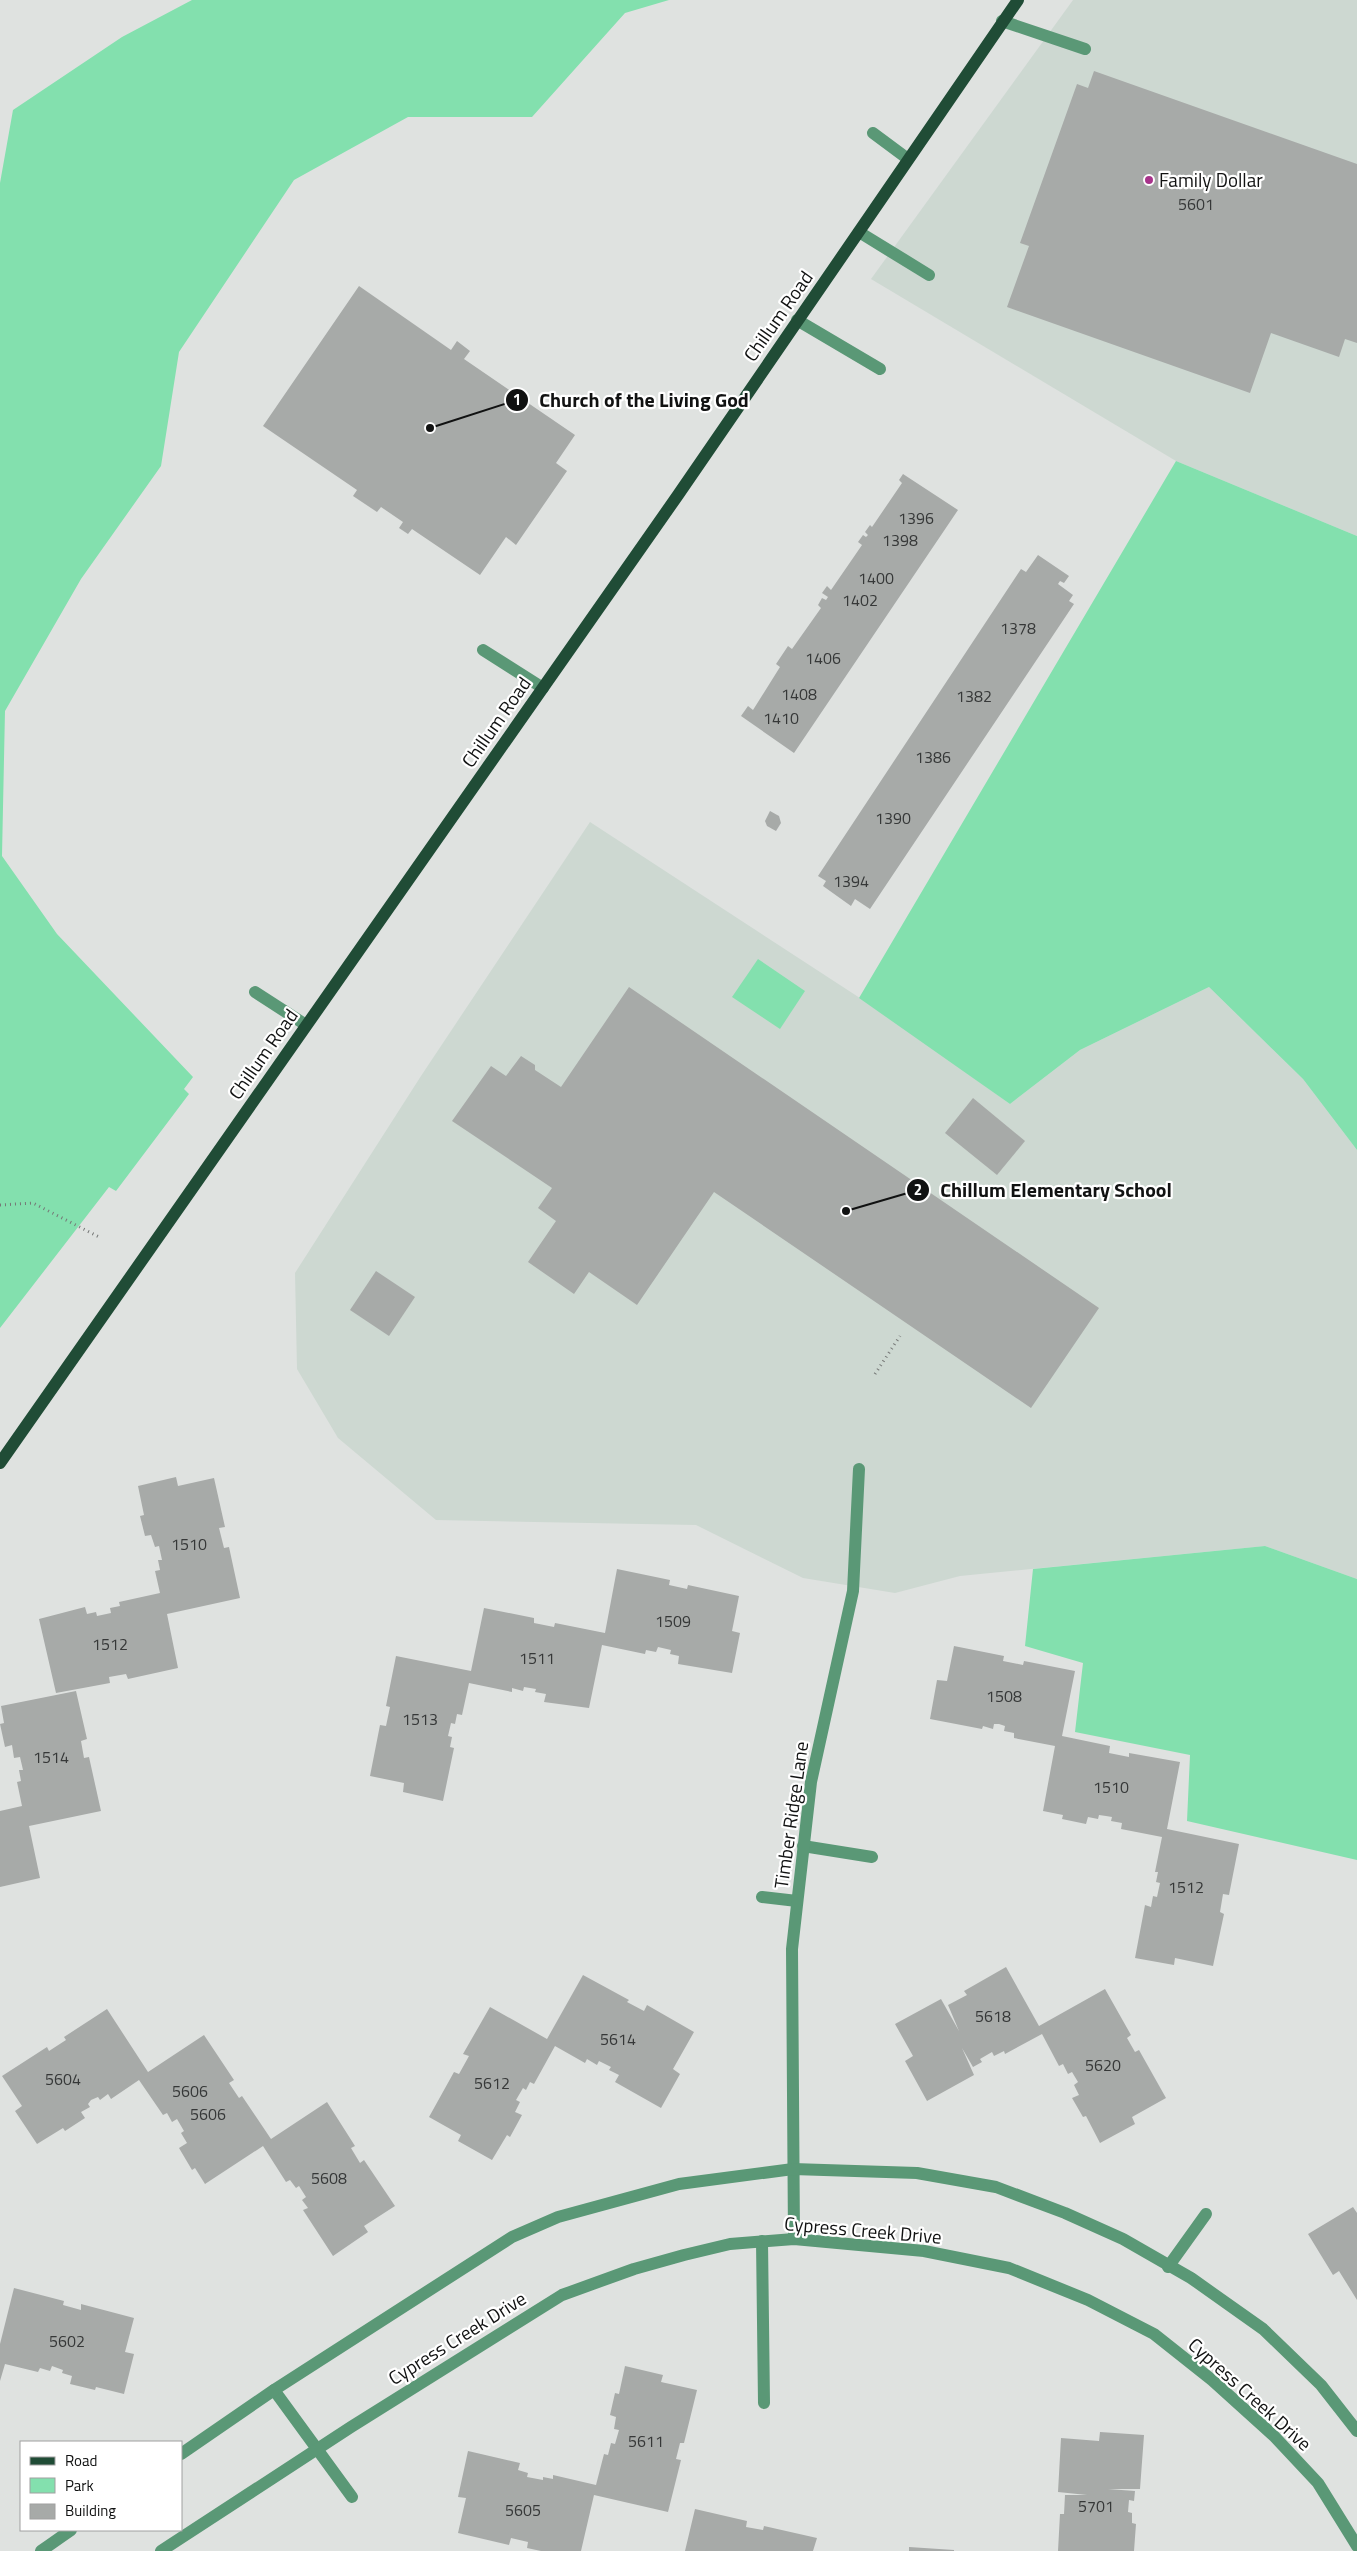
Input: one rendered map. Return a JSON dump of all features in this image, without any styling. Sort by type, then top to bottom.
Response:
[{"type":"main road","name":"Chillum Road","points":[[1,1459],[543,688],[860,232],[1018,0]]},
{"type":"street","points":[[1002,21],[1085,48]]},
{"type":"street","points":[[872,133],[908,159]]},
{"type":"street","points":[[860,232],[929,275]]},
{"type":"street","points":[[797,320],[880,369]]},
{"type":"street","points":[[483,650],[543,688]]},
{"type":"street","points":[[256,992],[306,1026]]},
{"type":"street","name":"Timber Ridge Lane","points":[[794,2239],[792,1949],[811,1782],[853,1591],[859,1469]]},
{"type":"street","points":[[803,1846],[872,1857]]},
{"type":"street","points":[[762,1897],[797,1901]]},
{"type":"street","points":[[182,2453],[274,2390],[512,2237],[558,2217],[679,2184],[793,2169],[918,2173],[996,2187],[1065,2213],[1115,2236],[1191,2278],[1263,2329],[1321,2385],[1357,2431]]},
{"type":"street","points":[[1168,2267],[1206,2214]]},
{"type":"street","name":"Cypress Creek Drive","points":[[160,2551],[489,2338],[562,2294],[634,2269],[730,2244],[794,2239],[924,2252],[1009,2268],[1088,2300],[1154,2334],[1212,2380],[1274,2436],[1318,2484],[1357,2546]]},
{"type":"street","points":[[762,2241],[764,2403]]},
{"type":"street","points":[[274,2390],[352,2497]]},
{"type":"street","points":[[41,2551],[71,2531]]},
{"type":"path","points":[[0,1205],[33,1203],[99,1237]]},
{"type":"path","points":[[875,1374],[900,1336]]},
{"type":"shaded area","points":[[1073,0],[1357,0],[1357,536],[1176,461],[871,279]]},
{"type":"shaded area","points":[[590,822],[886,1015],[1010,1104],[1080,1050],[1209,987],[1303,1079],[1357,1150],[1357,1579],[1265,1546],[960,1576],[895,1593],[803,1578],[696,1525],[436,1520],[338,1438],[297,1369],[295,1273],[421,1076]]},
{"type":"green space","points":[[192,0],[669,0],[625,13],[532,117],[408,117],[294,180],[179,352],[161,466],[81,579],[5,711],[2,856],[57,934],[193,1077],[184,1089],[189,1094],[116,1191],[109,1187],[0,1328],[0,183],[13,110],[122,37]]},
{"type":"green space","points":[[1176,461],[1357,536],[1357,1150],[1303,1079],[1209,987],[1080,1050],[1010,1104],[859,998]]},
{"type":"green space","points":[[758,959],[805,991],[780,1029],[732,997]]},
{"type":"green space","points":[[1265,1546],[1357,1579],[1357,1860],[1187,1821],[1190,1755],[1075,1732],[1083,1663],[1025,1646],[1033,1569]]},
{"type":"building","points":[[1094,71],[1357,164],[1357,343],[1345,339],[1339,357],[1271,333],[1250,393],[1007,307],[1029,246],[1020,243],[1077,84],[1088,88]]},
{"type":"building","points":[[359,286],[451,350],[457,341],[470,351],[464,359],[575,435],[556,463],[567,471],[516,545],[506,537],[480,575],[412,529],[408,534],[399,528],[403,522],[381,507],[377,512],[353,496],[357,490],[263,426]]},
{"type":"building","points":[[903,474],[958,510],[794,753],[741,716],[748,706],[753,710],[780,667],[776,664],[788,646],[792,649],[821,608],[818,605],[822,598],[826,600],[828,597],[822,593],[827,586],[831,590],[862,545],[858,542],[863,535],[866,537],[868,535],[865,532],[870,525],[872,527],[902,483],[899,480]]},
{"type":"building","points":[[1038,555],[1069,576],[1064,583],[1060,581],[1058,584],[1073,595],[1069,601],[1074,604],[870,909],[855,899],[851,906],[823,886],[826,881],[818,876],[1021,569],[1026,572]]},
{"type":"building","points":[[770,811],[779,816],[781,823],[776,831],[767,826],[765,821]]},
{"type":"building","points":[[629,987],[1099,1308],[1031,1408],[714,1192],[637,1305],[589,1272],[574,1294],[528,1262],[556,1221],[538,1208],[552,1188],[452,1121],[491,1066],[506,1076],[521,1056],[535,1065],[535,1070],[561,1087]]},
{"type":"building","points":[[973,1098],[1025,1141],[997,1175],[945,1133]]},
{"type":"building","points":[[376,1271],[415,1297],[389,1336],[350,1310]]},
{"type":"building","points":[[176,1477],[178,1486],[214,1478],[225,1527],[219,1528],[224,1548],[229,1547],[240,1598],[167,1614],[178,1668],[128,1679],[126,1674],[109,1677],[110,1683],[56,1693],[39,1619],[85,1607],[87,1614],[96,1612],[97,1616],[111,1613],[110,1608],[120,1606],[119,1602],[160,1593],[155,1571],[160,1570],[158,1560],[162,1560],[159,1546],[155,1547],[151,1535],[145,1536],[140,1516],[144,1515],[138,1486]]},
{"type":"building","points":[[617,1569],[670,1580],[669,1585],[687,1589],[688,1585],[739,1596],[732,1631],[740,1633],[732,1673],[678,1664],[679,1656],[670,1654],[671,1650],[658,1647],[656,1652],[646,1650],[645,1654],[602,1645],[589,1708],[544,1702],[546,1694],[535,1692],[536,1689],[524,1687],[523,1691],[512,1688],[512,1692],[469,1683],[462,1715],[457,1714],[455,1724],[451,1723],[448,1736],[452,1737],[450,1747],[454,1748],[443,1801],[403,1792],[404,1783],[370,1776],[380,1725],[386,1726],[390,1707],[386,1706],[396,1656],[471,1671],[484,1608],[534,1618],[534,1623],[554,1627],[555,1623],[605,1633]]},
{"type":"building","points":[[954,1646],[1004,1656],[1003,1661],[1023,1665],[1024,1661],[1075,1671],[1062,1736],[1110,1746],[1109,1753],[1129,1757],[1129,1753],[1180,1762],[1167,1829],[1239,1844],[1229,1895],[1223,1894],[1220,1912],[1224,1914],[1213,1966],[1175,1958],[1174,1965],[1135,1958],[1145,1905],[1151,1907],[1153,1896],[1157,1897],[1160,1883],[1156,1882],[1158,1872],[1155,1872],[1162,1837],[1121,1829],[1122,1823],[1111,1821],[1112,1817],[1099,1815],[1098,1819],[1088,1817],[1086,1824],[1062,1819],[1063,1815],[1043,1811],[1055,1746],[1014,1738],[1014,1733],[1004,1731],[1005,1726],[999,1724],[994,1724],[993,1729],[983,1726],[982,1729],[930,1719],[937,1680],[947,1681]]},
{"type":"building","points":[[76,1691],[87,1739],[81,1741],[84,1758],[89,1757],[101,1811],[29,1826],[40,1878],[0,1887],[0,1811],[22,1806],[17,1782],[21,1781],[19,1770],[23,1770],[20,1757],[14,1758],[12,1745],[5,1747],[0,1724],[4,1723],[1,1706]]},
{"type":"building","points":[[1006,1967],[1039,2026],[1105,1989],[1131,2035],[1127,2038],[1135,2052],[1139,2050],[1166,2098],[1132,2117],[1135,2124],[1100,2143],[1086,2116],[1083,2117],[1072,2098],[1079,2095],[1074,2085],[1078,2082],[1072,2072],[1068,2074],[1063,2064],[1059,2066],[1042,2034],[1005,2054],[1004,2051],[994,2056],[992,2052],[980,2059],[982,2062],[973,2067],[962,2048],[974,2075],[927,2101],[905,2061],[913,2056],[895,2024],[941,1999],[959,2031],[948,2005],[967,1995],[964,1991]]},
{"type":"building","points":[[583,1975],[629,2000],[627,2002],[644,2011],[647,2005],[694,2032],[673,2069],[680,2074],[661,2108],[615,2082],[619,2075],[609,2070],[611,2067],[599,2061],[597,2065],[587,2059],[585,2063],[555,2046],[534,2084],[530,2082],[526,2090],[523,2088],[516,2100],[520,2102],[515,2112],[522,2115],[510,2137],[507,2135],[492,2160],[458,2141],[461,2135],[429,2117],[454,2072],[459,2074],[469,2056],[463,2054],[490,2007],[547,2039]]},
{"type":"building","points":[[107,2009],[148,2072],[204,2035],[234,2080],[229,2083],[239,2098],[242,2096],[271,2139],[327,2102],[355,2146],[351,2148],[360,2163],[364,2160],[395,2206],[364,2226],[368,2232],[333,2256],[303,2210],[308,2208],[302,2200],[306,2197],[299,2186],[296,2188],[290,2180],[286,2182],[263,2146],[205,2184],[195,2168],[192,2170],[179,2148],[187,2143],[181,2133],[184,2131],[177,2119],[172,2122],[167,2113],[163,2115],[139,2080],[111,2099],[108,2094],[100,2100],[98,2097],[91,2100],[88,2104],[90,2107],[81,2112],[85,2118],[65,2131],[63,2128],[37,2144],[15,2111],[22,2106],[2,2076],[47,2047],[49,2051],[66,2040],[64,2037]]},
{"type":"building","points":[[1353,2207],[1357,2213],[1357,2300],[1339,2271],[1333,2275],[1308,2234]]},
{"type":"building","points":[[14,2288],[64,2301],[63,2305],[81,2310],[81,2304],[134,2318],[125,2352],[134,2354],[124,2394],[96,2387],[95,2390],[70,2384],[72,2376],[62,2373],[63,2370],[52,2366],[50,2371],[40,2368],[38,2372],[5,2364],[0,2381],[0,2344]]},
{"type":"building","points":[[625,2366],[663,2375],[661,2382],[697,2390],[684,2443],[680,2443],[676,2459],[681,2460],[668,2512],[594,2495],[581,2551],[541,2551],[527,2548],[528,2542],[511,2538],[509,2545],[458,2533],[466,2498],[458,2497],[468,2451],[520,2463],[518,2470],[528,2473],[527,2477],[543,2480],[543,2477],[553,2479],[553,2475],[596,2485],[604,2454],[608,2455],[611,2443],[615,2444],[619,2430],[614,2429],[616,2417],[610,2415],[615,2393],[619,2394]]},
{"type":"building","points":[[1100,2432],[1144,2435],[1140,2489],[1108,2489],[1135,2491],[1134,2501],[1129,2500],[1128,2512],[1132,2513],[1132,2523],[1136,2524],[1134,2551],[1058,2551],[1060,2514],[1064,2514],[1065,2495],[1087,2495],[1058,2492],[1061,2438],[1099,2441]]},
{"type":"building","points":[[695,2509],[747,2521],[746,2527],[763,2530],[764,2526],[817,2538],[813,2551],[685,2551]]},
{"type":"building","points":[[909,2547],[954,2550],[954,2551],[909,2551]]},
{"type":"place","name":"Family Dollar","points":[[1149,180]]},
{"type":"place","name":"Church of the Living God","points":[[430,428]]},
{"type":"place","name":"Chillum Elementary School","points":[[846,1211]]}]
